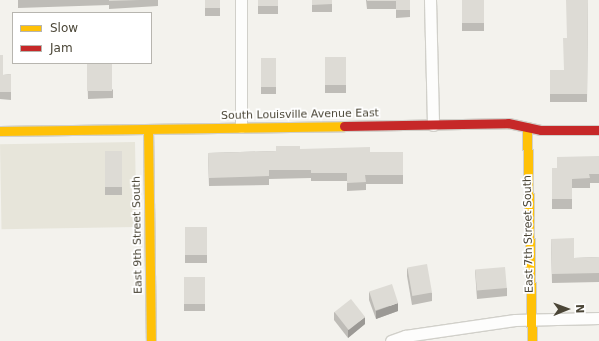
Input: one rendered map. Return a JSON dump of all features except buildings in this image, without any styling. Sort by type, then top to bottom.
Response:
[{"type":"street","points":[[241,0],[241,128]]},
{"type":"street","points":[[430,0],[433,125]]},
{"type":"street","name":"South Louisville Avenue East","points":[[0,131],[508,123],[541,130],[599,130]]},
{"type":"street","name":"East 7th Street South","points":[[527,127],[532,341]]},
{"type":"street","name":"East 9th Street South","points":[[148,129],[151,341]]},
{"type":"street","points":[[391,341],[418,334],[531,318],[599,318]]},
{"type":"shaded area","points":[[135,142],[136,227],[2,229],[0,144]]},
{"type":"traffic: slow","points":[[0,131],[344,126]]},
{"type":"traffic: slow","points":[[527,127],[532,341]]},
{"type":"traffic: slow","points":[[148,129],[151,341]]},
{"type":"traffic: jam","points":[[344,126],[508,123],[541,130],[599,130]]}]
